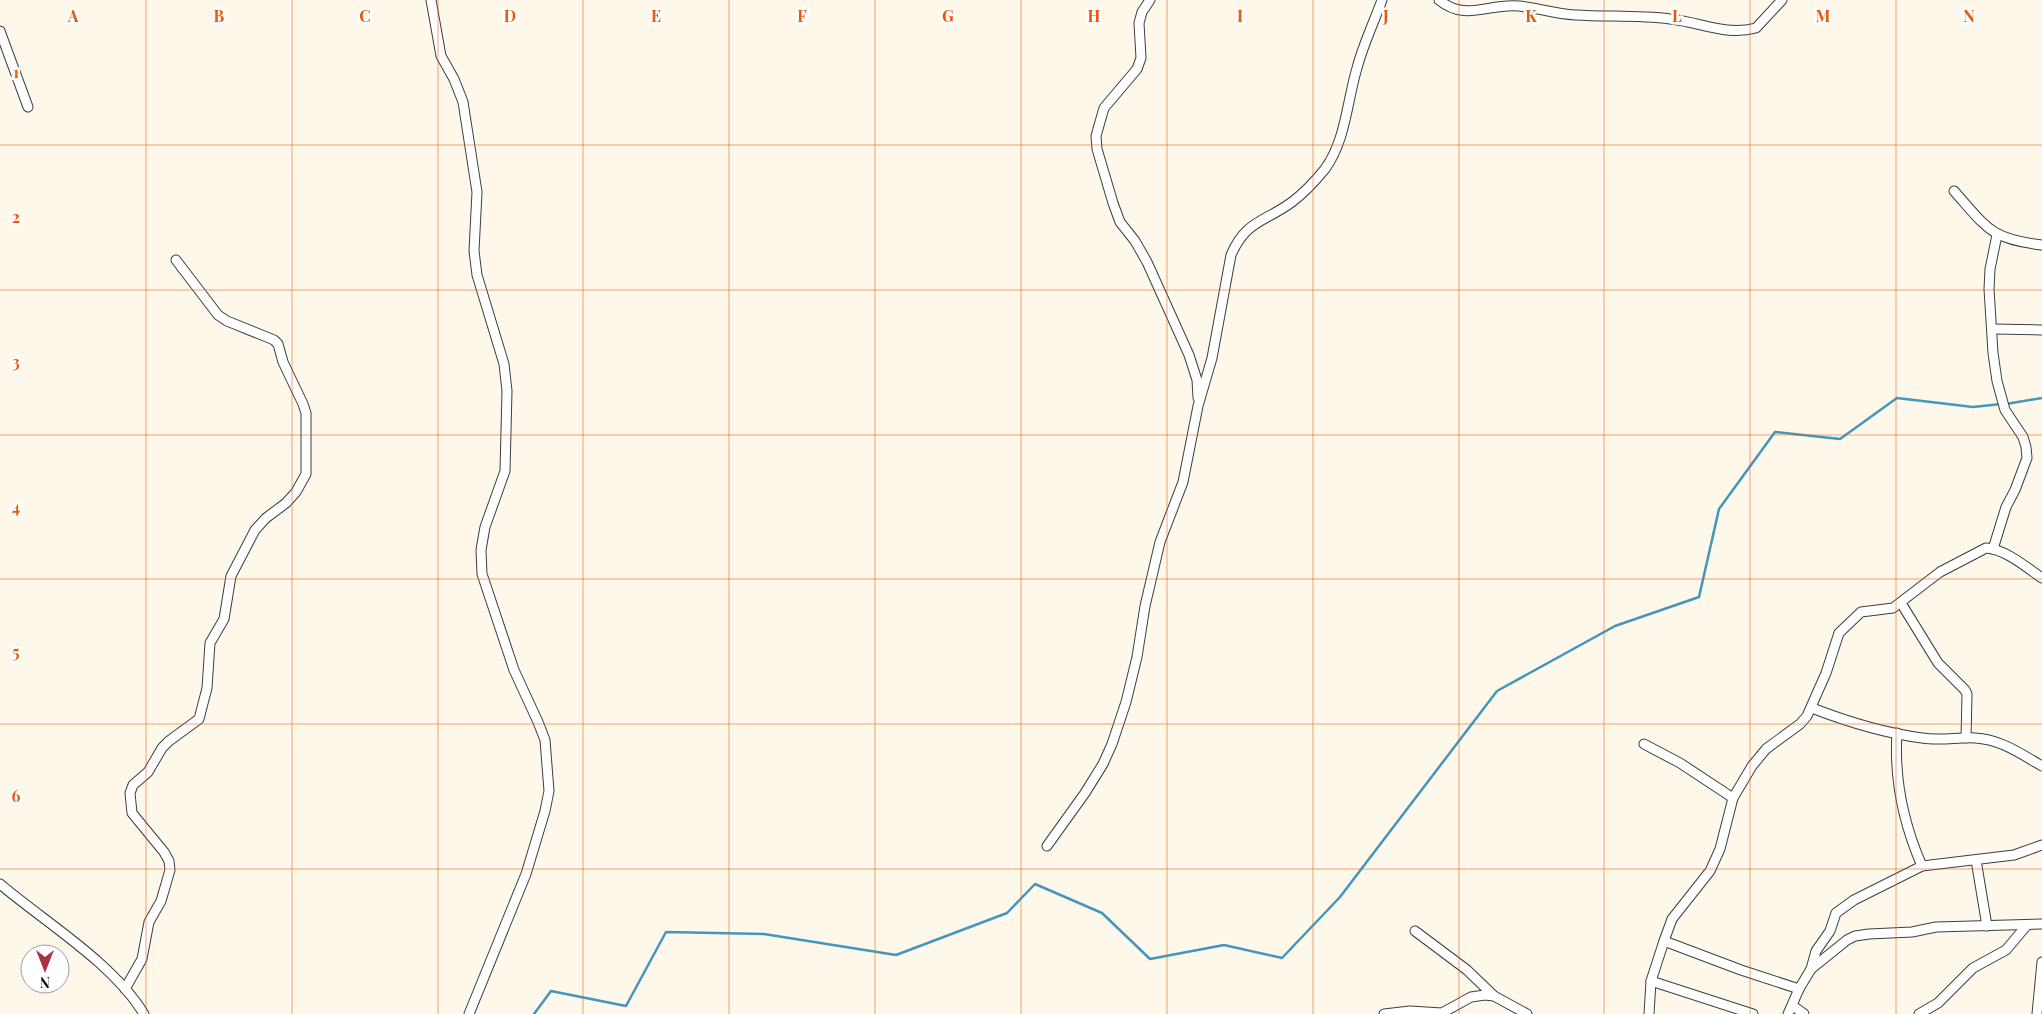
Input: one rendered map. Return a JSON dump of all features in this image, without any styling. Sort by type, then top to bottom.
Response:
[{"type":"street","points":[[432,0],[442,56],[454,79],[462,102],[477,192],[474,252],[477,275],[504,364],[507,400],[506,471],[485,527],[480,550],[482,574],[514,670],[545,740],[549,791],[526,874],[469,1014]]},
{"type":"street","points":[[1150,0],[1142,12],[1139,23],[1141,58],[1138,69],[1104,108],[1096,136],[1097,148],[1112,203],[1120,222],[1135,241],[1147,262],[1190,354],[1197,380],[1198,406]]},
{"type":"street","points":[[1048,846],[1103,764],[1126,702],[1160,542],[1183,482],[1198,406],[1212,358],[1231,255],[1237,241],[1252,225],[1294,201],[1324,170],[1334,154],[1344,126],[1357,66],[1382,0]]},
{"type":"street","points":[[1439,0],[1447,7],[1458,11],[1478,11],[1504,6],[1521,7],[1567,15],[1621,15],[1672,19],[1716,30],[1756,28],[1782,0]]},
{"type":"street","points":[[0,31],[28,108]]},
{"type":"street","points":[[1954,191],[1985,226],[1997,235],[2015,242],[2042,245]]},
{"type":"street","points":[[1993,549],[2006,507],[2015,490],[2027,458],[2023,437],[2005,410],[1993,353],[1989,289],[1997,235]]},
{"type":"street","points":[[125,989],[142,959],[149,922],[162,901],[170,870],[169,861],[164,852],[132,813],[130,793],[133,785],[148,772],[162,748],[199,719],[207,688],[210,643],[224,619],[231,576],[255,530],[296,492],[303,482],[307,467],[306,413],[283,362],[278,344],[274,340],[227,321],[218,315],[176,260]]},
{"type":"street","points":[[1993,329],[2042,330]]},
{"type":"street","points":[[1649,1014],[1652,981],[1664,941],[1678,911],[1710,871],[1725,833],[1733,798],[1752,766],[1766,749],[1804,720],[1812,708],[1839,633],[1861,612],[1888,609],[1901,603],[1953,564],[1988,547],[2042,578]]},
{"type":"street","points":[[1901,603],[1938,663],[1966,690],[1966,738]]},
{"type":"street","points":[[1812,708],[1844,720],[1896,733],[1935,740],[1966,738],[1989,740],[2010,747],[2042,766]]},
{"type":"street","points":[[1896,733],[1898,774],[1905,819],[1912,844],[1922,866]]},
{"type":"street","points":[[1644,744],[1680,763],[1733,798]]},
{"type":"street","points":[[1804,1014],[1791,1010],[1799,989],[1811,970],[1816,951],[1830,931],[1833,918],[1839,909],[1922,866],[2014,855],[2042,845]]},
{"type":"street","points":[[1976,860],[1987,926]]},
{"type":"street","points":[[0,884],[84,951],[133,997],[144,1014]]},
{"type":"street","points":[[1811,970],[1847,940],[1855,936],[1912,932],[1936,927],[2042,924]]},
{"type":"street","points":[[1919,1014],[1938,1003],[1973,968],[2006,950],[2027,925]]},
{"type":"street","points":[[1415,931],[1467,970],[1494,996],[1527,1014]]},
{"type":"street","points":[[1664,941],[1741,970],[1799,989]]},
{"type":"street","points":[[2037,1014],[2042,962]]},
{"type":"street","points":[[1652,981],[1753,1014]]},
{"type":"street","points":[[1384,1014],[1410,1011],[1442,1013],[1471,997],[1494,996]]},
{"type":"waterway","points":[[534,1014],[551,991],[626,1006],[666,932],[764,934],[896,955],[1007,913],[1035,884],[1102,913],[1150,959],[1224,945],[1282,958],[1340,897],[1497,691],[1615,626],[1699,597],[1719,509],[1775,432],[1840,439],[1897,398],[1973,407],[2001,404]]},
{"type":"waterway","points":[[2006,404],[2042,398]]}]
